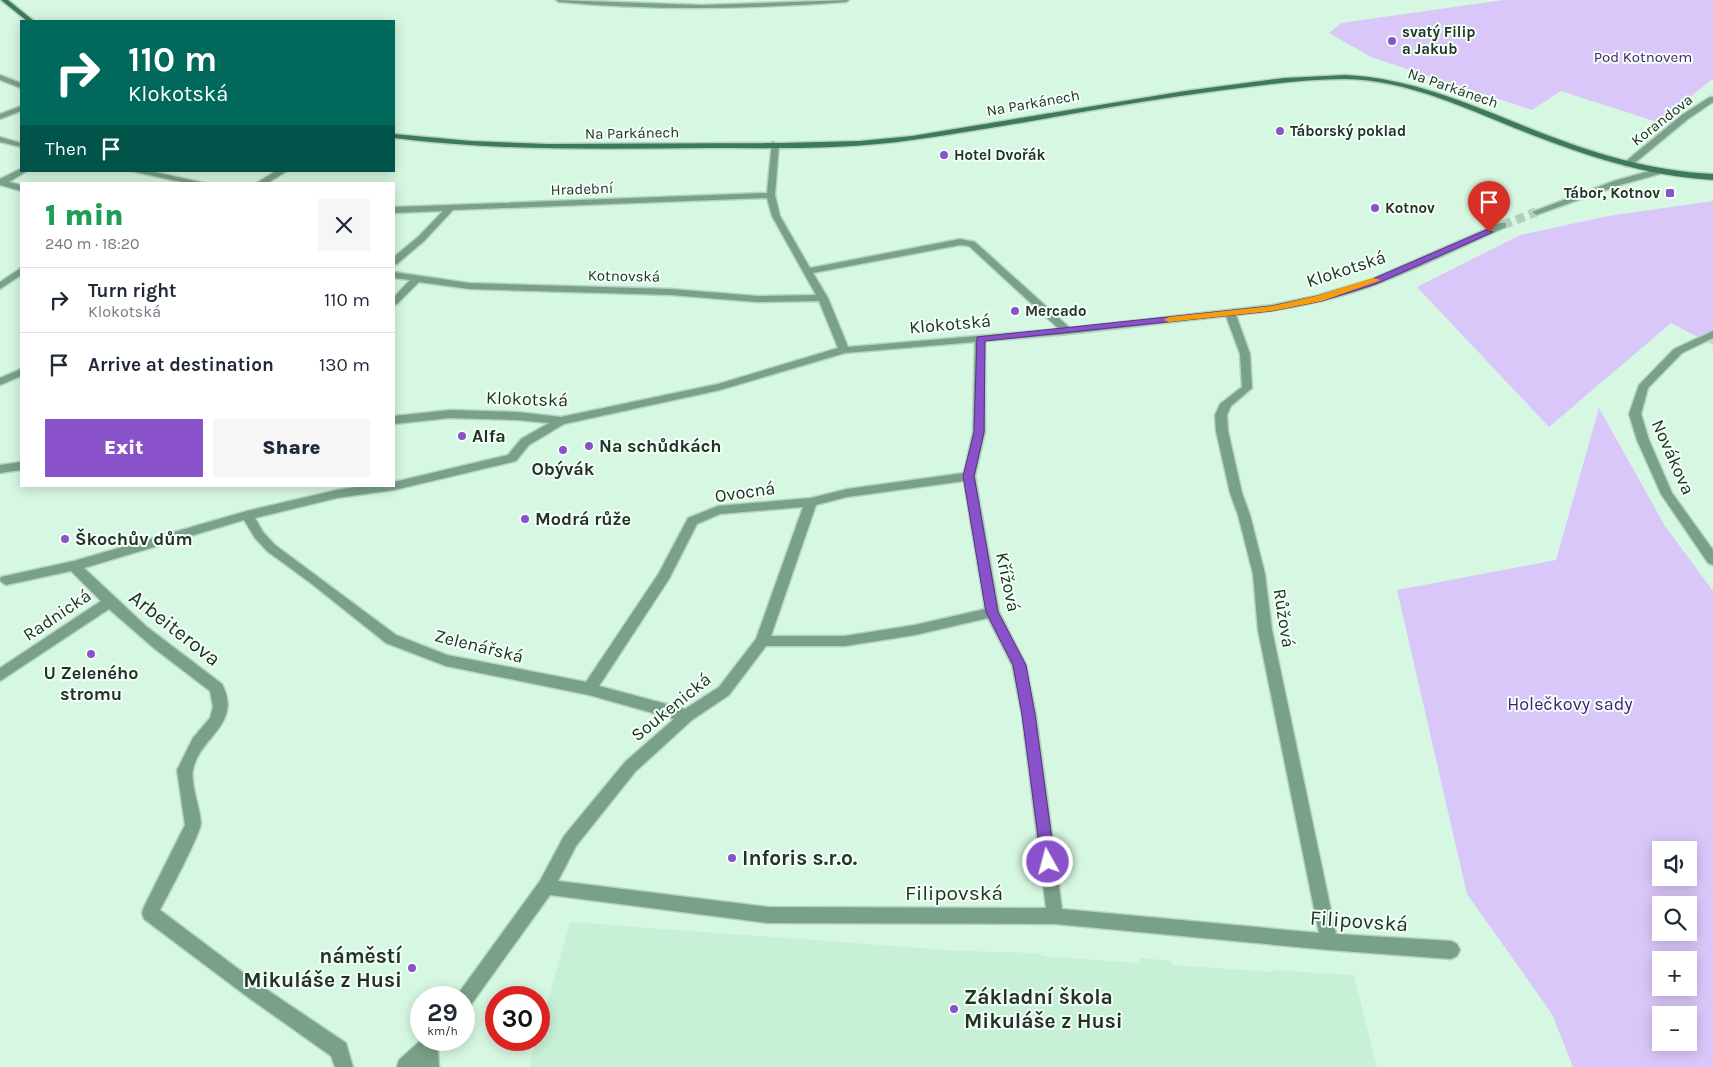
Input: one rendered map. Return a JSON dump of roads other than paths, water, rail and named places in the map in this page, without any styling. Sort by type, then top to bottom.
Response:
[{"type":"main road","points":[[3,2],[30,20]]},
{"type":"main road","name":"Na Parkánech","points":[[395,136],[495,145],[551,147],[843,143],[908,138],[1198,91],[1314,77],[1350,77],[1396,83],[1433,93],[1572,146],[1628,164],[1660,171],[1713,177]]},
{"type":"street","points":[[559,0],[633,6],[718,6],[846,0]]},
{"type":"street","points":[[0,77],[20,86]]},
{"type":"street","name":"Korandova","points":[[1628,164],[1685,117],[1713,99]]},
{"type":"street","points":[[0,117],[20,108]]},
{"type":"street","points":[[0,139],[20,145]]},
{"type":"street","points":[[774,144],[771,195],[776,216],[823,298],[844,350]]},
{"type":"street","points":[[1536,212],[1617,183],[1660,171]]},
{"type":"street","points":[[1,182],[21,172]]},
{"type":"street","points":[[140,172],[194,182]]},
{"type":"street","points":[[263,182],[281,172]]},
{"type":"street","points":[[1,182],[20,188]]},
{"type":"street","name":"Hradební","points":[[395,210],[771,195]]},
{"type":"street","points":[[395,261],[450,208]]},
{"type":"street","name":"Klokotská","points":[[395,420],[450,414],[561,421],[720,387],[844,350],[1068,331],[1272,308],[1318,299],[1373,282],[1503,225]]},
{"type":"street","points":[[808,271],[960,242],[972,244],[1068,331]]},
{"type":"street","points":[[4,284],[20,272]]},
{"type":"street","name":"Kotnovská","points":[[395,275],[470,286],[671,292],[757,299],[823,298]]},
{"type":"street","points":[[395,301],[416,279]]},
{"type":"street","points":[[4,284],[20,284]]},
{"type":"street","name":"Růžová","points":[[1230,313],[1245,354],[1247,388],[1226,404],[1221,414],[1222,431],[1236,493],[1244,515],[1259,574],[1265,630],[1329,942]]},
{"type":"street","name":"Novákova","points":[[1713,334],[1678,350],[1672,356],[1643,387],[1635,414],[1642,440],[1667,494],[1713,560]]},
{"type":"street","name":"Křížová","points":[[980,339],[979,432],[969,476],[992,612],[1019,665],[1028,715],[1055,916]]},
{"type":"street","points":[[0,382],[20,372]]},
{"type":"street","points":[[395,486],[512,458],[526,442],[561,421]]},
{"type":"street","points":[[0,469],[20,466]]},
{"type":"street","name":"Ovocná","points":[[589,689],[664,576],[692,521],[718,510],[812,502],[847,493],[969,476]]},
{"type":"street","points":[[6,580],[74,566],[246,515],[337,494],[383,487]]},
{"type":"street","name":"Soukenická","points":[[474,986],[546,887],[570,841],[630,767],[687,716],[724,691],[762,640],[780,596],[812,502]]},
{"type":"street","name":"Zelenářská","points":[[246,515],[259,535],[271,548],[317,581],[391,639],[446,660],[589,689],[687,716]]},
{"type":"street","name":"Arbeiterova","points":[[74,566],[109,602],[217,688],[220,707],[217,721],[198,743],[185,770],[193,825],[150,913],[251,989],[339,1050],[344,1067]]},
{"type":"street","name":"Radnická","points":[[0,675],[109,602]]},
{"type":"street","points":[[762,640],[845,642],[915,630],[992,612]]},
{"type":"street","name":"Filipovská","points":[[546,887],[768,915],[1055,916],[1329,942],[1451,950]]},
{"type":"street","points":[[406,1067],[423,1051]]},
{"type":"street","points":[[430,1067],[431,1051]]},
{"type":"tunnel","points":[[1503,225],[1536,212]]},
{"type":"place","name":"svatý Filip a Jakub","points":[[1392,41]]},
{"type":"place","name":"Táborský poklad","points":[[1280,131]]},
{"type":"place","name":"Hotel Dvořák","points":[[944,155]]},
{"type":"place","name":"Tábor, Kotnov","points":[[1670,193]]},
{"type":"place","name":"Kotnov","points":[[1375,208]]},
{"type":"place","name":"Mercado","points":[[1015,311]]},
{"type":"place","name":"Alfa","points":[[462,436]]},
{"type":"place","name":"Na schůdkách","points":[[589,446]]},
{"type":"place","name":"Obývák","points":[[563,450]]},
{"type":"place","name":"Modrá růže","points":[[525,519]]},
{"type":"place","name":"Škochův dům","points":[[65,539]]},
{"type":"place","name":"U Zeleného stromu","points":[[91,654]]},
{"type":"place","name":"Inforis s.r.o.","points":[[732,858]]},
{"type":"place","name":"náměstí Mikuláše z Husi","points":[[412,968]]},
{"type":"place","name":"Základní škola Mikuláše z Husi","points":[[954,1009]]},
{"type":"park label","name":"Pod Kotnovem","points":[[1643,57]]},
{"type":"park label","name":"Holečkovy sady","points":[[1570,704]]}]
